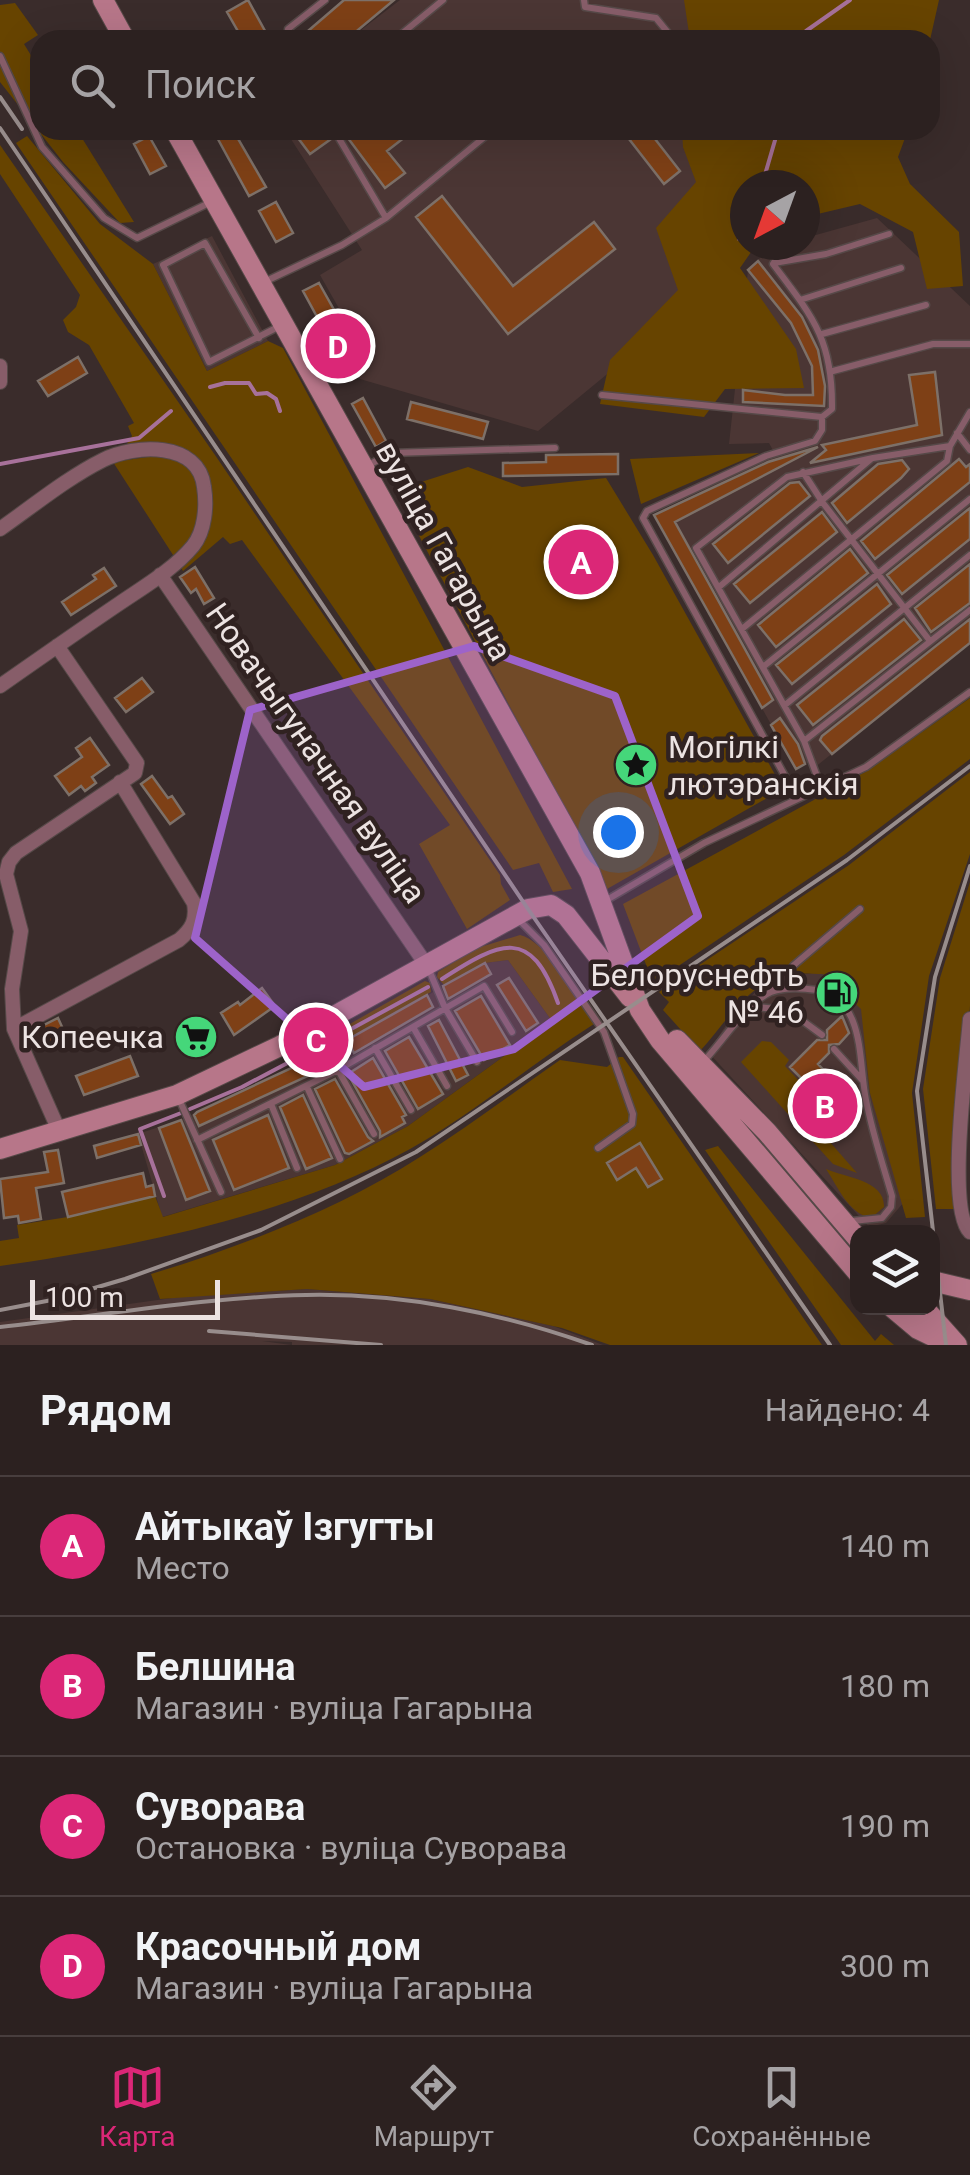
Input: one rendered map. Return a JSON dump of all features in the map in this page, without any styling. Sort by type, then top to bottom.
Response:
[{"type":"main road","points":[[103,0],[120,30]]},
{"type":"main road","name":"вуліца Гагарына","points":[[180,140],[604,902],[640,1010]]},
{"type":"main road","points":[[0,1149],[177,1096],[280,1046],[514,914],[551,905],[566,915],[640,1010],[664,1028],[777,1161],[850,1262]]},
{"type":"main road","points":[[777,1161],[850,1230]]},
{"type":"main road","points":[[901,1315],[918,1329],[954,1345]]},
{"type":"main road","points":[[930,1315],[954,1345]]},
{"type":"street","points":[[0,366],[1,382]]},
{"type":"street","points":[[0,529],[105,459],[168,450],[186,455],[198,467],[204,482],[206,503],[200,535],[191,548],[160,576],[0,686]]},
{"type":"street","name":"Новачыгуначная вуліца","points":[[160,576],[426,964]]},
{"type":"street","points":[[57,646],[137,763],[134,773],[8,862],[8,886],[21,931],[12,989],[14,1028],[60,1133]]},
{"type":"street","points":[[14,1028],[178,940],[193,925],[194,903],[120,782]]},
{"type":"street","points":[[968,1226],[959,1208],[965,1164],[960,1127],[967,1085],[970,1019]]},
{"type":"lane","points":[[288,30],[325,0]]},
{"type":"lane","points":[[406,30],[443,0]]},
{"type":"lane","points":[[584,0],[585,7],[656,18],[666,30]]},
{"type":"lane","points":[[0,56],[30,121]]},
{"type":"lane","points":[[39,140],[104,218],[137,238],[214,201]]},
{"type":"lane","points":[[340,140],[386,218]]},
{"type":"lane","points":[[261,284],[342,245],[386,218],[482,140]]},
{"type":"lane","points":[[772,264],[826,254],[889,234]]},
{"type":"lane","points":[[259,338],[205,243],[163,265],[209,362],[259,338],[284,324]]},
{"type":"lane","points":[[772,264],[775,260]]},
{"type":"lane","points":[[602,395],[822,417],[832,409],[833,371],[822,334],[772,264]]},
{"type":"lane","points":[[800,300],[901,268]]},
{"type":"lane","points":[[822,334],[926,306]]},
{"type":"lane","points":[[833,371],[933,344],[970,344]]},
{"type":"lane","points":[[742,629],[947,461],[950,446],[970,412]]},
{"type":"lane","points":[[797,798],[644,518],[647,511],[766,456],[815,440],[822,430],[822,417]]},
{"type":"lane","points":[[957,434],[970,450]]},
{"type":"lane","points":[[821,786],[804,740],[696,548],[787,477],[950,446]]},
{"type":"lane","points":[[364,468],[391,453],[555,448]]},
{"type":"lane","points":[[719,587],[874,458]]},
{"type":"lane","points":[[803,472],[930,641]]},
{"type":"lane","points":[[763,667],[970,499]]},
{"type":"lane","points":[[785,706],[970,555]]},
{"type":"lane","points":[[804,740],[970,610]]},
{"type":"lane","points":[[604,902],[704,843],[866,767],[970,692]]},
{"type":"lane","points":[[696,1070],[794,965],[860,909]]},
{"type":"lane","points":[[514,914],[544,945],[610,1045],[633,1114],[632,1124],[598,1148]]},
{"type":"lane","points":[[426,964],[445,1008],[476,1062]]},
{"type":"lane","points":[[198,1140],[307,1087],[484,986],[512,1032]]},
{"type":"lane","points":[[771,992],[803,988],[828,992],[847,1006],[856,1029],[863,1081],[892,1196],[891,1207],[882,1218],[840,1218]]},
{"type":"lane","points":[[754,1007],[788,1010],[822,1035]]},
{"type":"lane","points":[[328,1019],[342,1068],[374,1134]]},
{"type":"lane","points":[[413,1027],[447,1086]]},
{"type":"lane","points":[[375,1048],[410,1110]]},
{"type":"lane","points":[[834,1048],[863,1081]]},
{"type":"lane","points":[[307,1087],[340,1159]]},
{"type":"lane","points":[[177,1096],[221,1192]]},
{"type":"lane","points":[[271,1104],[297,1168]]},
{"type":"highlighted area","points":[[474,646],[615,696],[698,916],[514,1049],[364,1087],[195,938],[250,710]]},
{"type":"shaded area","points":[[400,0],[759,0],[754,30],[361,30]]},
{"type":"shaded area","points":[[684,0],[939,0],[932,30],[688,30]]},
{"type":"shaded area","points":[[15,3],[34,30],[30,30],[30,40],[24,44],[30,54],[30,120],[0,82],[0,5]]},
{"type":"shaded area","points":[[27,136],[100,224],[153,264],[207,371],[268,341],[283,348],[572,889],[553,892],[539,863],[513,870],[16,143]]},
{"type":"shaded area","points":[[46,140],[83,140],[134,222],[120,223]]},
{"type":"shaded area","points":[[292,140],[737,140],[713,287],[538,431],[360,379],[343,361],[362,349],[320,275],[362,250]]},
{"type":"shaded area","points":[[683,140],[904,140],[898,157],[910,184],[959,232],[963,286],[927,289],[913,232],[860,204],[820,213],[820,170],[730,170],[730,260],[746,260],[740,268],[796,349],[804,388],[725,389],[704,417],[600,404],[610,360],[678,290],[656,228],[696,182]]},
{"type":"shaded area","points":[[0,145],[500,875],[510,900],[467,929],[419,844],[450,825],[242,540],[230,544],[223,537],[183,571],[178,563],[203,536],[201,464],[191,455],[169,448],[108,455],[105,450],[127,444],[132,436],[128,426],[134,423],[89,345],[68,332],[63,320],[76,307],[80,295],[0,174]]},
{"type":"shaded area","points":[[877,218],[970,306],[970,643],[814,768],[809,762],[796,769],[654,515],[775,454],[769,443],[729,444],[748,270],[758,260],[820,260],[820,234]]},
{"type":"shaded area","points":[[212,236],[268,341],[207,371],[153,264]]},
{"type":"shaded area","points":[[759,453],[641,504],[630,459]]},
{"type":"shaded area","points":[[168,454],[184,458],[201,483],[197,534],[175,558],[113,462]]},
{"type":"shaded area","points":[[468,467],[522,487],[606,478],[783,789],[607,889],[400,500],[391,476],[410,474],[418,483]]},
{"type":"shaded area","points":[[970,698],[970,759],[844,855],[653,983],[623,904],[867,771]]},
{"type":"shaded area","points":[[970,772],[970,854],[929,976],[912,1093],[925,1217],[906,1218],[870,1093],[861,1009],[823,974],[788,975],[758,988],[700,1051],[663,1010],[669,1002],[659,992],[849,865]]},
{"type":"shaded area","points":[[970,882],[970,1006],[955,1209],[936,1209],[923,1089],[940,978]]},
{"type":"shaded area","points":[[520,935],[551,959],[594,1024],[434,1135],[364,1172],[263,1210],[157,1238],[0,1266],[0,1241],[19,1238],[17,1225],[155,1196],[163,1217],[335,1165],[408,1126],[552,1021],[508,960],[485,963],[444,985],[437,977],[438,972],[477,948]]},
{"type":"shaded area","points":[[508,960],[552,1021],[408,1126],[335,1165],[162,1217],[138,1134],[183,1119],[328,1051],[485,963]]},
{"type":"shaded area","points":[[827,971],[863,1005],[904,1202],[886,1223],[867,1225],[708,1052],[737,1009],[760,988],[785,977]]},
{"type":"shaded area","points":[[425,981],[430,983],[431,992],[342,1043],[338,1033],[341,1029]]},
{"type":"shaded area","points":[[762,1041],[771,1042],[789,1060],[785,1066],[806,1088],[794,1101],[857,1173],[833,1164],[741,1062]]},
{"type":"shaded area","points":[[623,1057],[822,1345],[610,1345],[562,1328],[430,1299],[307,1289],[160,1299],[151,1274],[254,1239],[357,1193],[438,1146],[560,1060],[607,1067]]},
{"type":"shaded area","points":[[718,1146],[850,1310],[850,1315],[875,1341],[881,1334],[894,1345],[841,1345],[705,1150]]},
{"type":"shaded area","points":[[826,1169],[871,1185],[883,1198],[884,1207],[871,1218],[856,1211]]},
{"type":"shaded area","points":[[307,1289],[430,1299],[553,1326],[603,1345],[292,1345],[262,1341],[291,1345],[0,1345],[0,1322],[179,1297]]},
{"type":"building","points":[[248,0],[264,30],[237,30],[227,12]]},
{"type":"building","points":[[344,0],[394,0],[358,30],[309,30]]},
{"type":"building","points":[[151,140],[166,166],[150,174],[134,144]]},
{"type":"building","points":[[218,140],[239,140],[266,187],[249,196]]},
{"type":"building","points":[[300,140],[330,140],[310,154]]},
{"type":"building","points":[[349,140],[401,140],[387,151],[405,173],[385,188]]},
{"type":"building","points":[[630,140],[656,140],[680,171],[664,184]]},
{"type":"building","points":[[442,196],[513,286],[594,222],[615,249],[508,334],[416,217]]},
{"type":"building","points":[[276,202],[293,233],[276,242],[259,211]]},
{"type":"building","points":[[758,261],[802,317],[818,350],[825,386],[824,406],[743,402],[743,390],[813,395],[812,366],[791,323],[748,270]]},
{"type":"building","points":[[319,283],[360,348],[340,359],[303,291]]},
{"type":"building","points":[[78,357],[87,373],[48,396],[38,381]]},
{"type":"building","points":[[935,372],[942,435],[810,463],[826,450],[822,445],[917,425],[909,375]]},
{"type":"building","points":[[363,398],[386,441],[376,447],[352,404]]},
{"type":"building","points":[[411,402],[488,422],[483,439],[407,419]]},
{"type":"building","points":[[818,447],[675,522],[773,700],[762,708],[654,515],[768,462]]},
{"type":"building","points":[[618,454],[618,474],[503,476],[503,463],[546,462],[546,455]]},
{"type":"building","points":[[959,459],[966,467],[970,464],[970,482],[875,559],[861,541]]},
{"type":"building","points":[[902,460],[909,469],[847,523],[832,503],[878,464]]},
{"type":"building","points":[[799,482],[810,496],[728,563],[713,544],[790,483]]},
{"type":"building","points":[[970,508],[970,539],[902,594],[887,575]]},
{"type":"building","points":[[822,512],[837,532],[750,603],[734,584]]},
{"type":"building","points":[[850,549],[868,573],[776,647],[758,625]]},
{"type":"building","points":[[970,564],[970,603],[931,632],[915,608]]},
{"type":"building","points":[[195,567],[214,598],[204,604],[196,589],[191,593],[180,577]]},
{"type":"building","points":[[104,568],[116,586],[71,615],[62,602],[96,579],[93,575]]},
{"type":"building","points":[[877,584],[891,604],[792,684],[776,665]]},
{"type":"building","points":[[904,619],[921,640],[813,725],[797,705]]},
{"type":"building","points":[[970,619],[970,643],[832,754],[820,740],[822,736]]},
{"type":"building","points":[[142,678],[153,692],[126,712],[115,698]]},
{"type":"building","points":[[780,718],[798,744],[805,764],[796,769],[771,725]]},
{"type":"building","points":[[90,738],[109,765],[92,777],[96,783],[85,791],[81,786],[69,795],[55,776],[82,757],[76,748]]},
{"type":"building","points":[[152,776],[184,814],[170,824],[141,784]]},
{"type":"building","points":[[485,963],[491,974],[448,999],[443,986]]},
{"type":"building","points":[[509,978],[538,1023],[526,1031],[497,985]]},
{"type":"building","points":[[262,988],[275,1006],[234,1035],[221,1013],[238,1002],[240,1005]]},
{"type":"building","points":[[427,995],[433,1007],[354,1053],[347,1040]]},
{"type":"building","points":[[481,996],[510,1045],[484,1060],[455,1011]]},
{"type":"building","points":[[842,1016],[849,1033],[839,1044],[829,1045],[829,1053],[818,1064],[854,1102],[828,1126],[803,1099],[813,1090],[790,1067],[817,1040],[827,1040],[827,1030]]},
{"type":"building","points":[[58,1018],[68,1040],[48,1048],[38,1028]]},
{"type":"building","points":[[439,1020],[468,1075],[456,1081],[428,1026]]},
{"type":"building","points":[[409,1037],[443,1094],[418,1109],[385,1051]]},
{"type":"building","points":[[328,1051],[334,1064],[199,1126],[194,1115],[197,1112]]},
{"type":"building","points":[[130,1056],[138,1076],[84,1095],[76,1076]]},
{"type":"building","points":[[373,1058],[406,1115],[402,1117],[405,1123],[380,1137],[348,1074]]},
{"type":"building","points":[[335,1079],[373,1141],[349,1154],[345,1153],[315,1089]]},
{"type":"building","points":[[303,1095],[332,1158],[306,1169],[280,1107]]},
{"type":"building","points":[[268,1115],[289,1168],[234,1190],[213,1140]]},
{"type":"building","points":[[181,1120],[210,1191],[186,1200],[159,1128]]},
{"type":"building","points":[[138,1134],[141,1145],[97,1158],[94,1146]]},
{"type":"building","points":[[640,1143],[662,1179],[648,1187],[636,1168],[617,1180],[607,1163]]},
{"type":"building","points":[[58,1150],[64,1183],[36,1188],[41,1219],[19,1223],[18,1216],[4,1218],[0,1179],[48,1172],[44,1152]]},
{"type":"building","points":[[143,1173],[146,1187],[153,1185],[155,1196],[68,1217],[62,1192]]},
{"type":"waterway","points":[[807,30],[850,0]]},
{"type":"waterway","points":[[766,170],[775,140]]},
{"type":"waterway","points":[[210,387],[249,383],[256,394],[267,393],[276,399],[280,411]]},
{"type":"waterway","points":[[0,464],[139,438],[171,411]]},
{"type":"waterway","points":[[442,979],[481,956],[512,948],[537,961],[558,1003]]},
{"type":"waterway","points":[[342,1034],[428,987]]},
{"type":"waterway","points":[[190,1109],[242,1087],[329,1041]]},
{"type":"waterway","points":[[164,1196],[140,1129],[181,1113]]},
{"type":"railway","points":[[0,97],[22,129]]},
{"type":"railway","points":[[0,128],[528,909],[830,1345]]},
{"type":"railway","points":[[0,1310],[57,1299],[125,1279],[261,1230],[416,1152],[847,860],[970,766]]},
{"type":"railway","points":[[946,1345],[917,1091],[935,977],[970,866]]},
{"type":"railway","points":[[0,1327],[229,1299],[342,1295],[451,1307],[523,1323],[592,1345]]},
{"type":"railway","points":[[209,1331],[381,1345]]},
{"type":"place","name":"Красочный дом","points":[[338,346]]},
{"type":"place","name":"Айтыкаў Ізгугты","points":[[581,562]]},
{"type":"place","name":"Могілкі лютэранскія","points":[[636,765]]},
{"type":"place","name":"Белоруснефть № 46","points":[[837,993]]},
{"type":"place","name":"Копеечка","points":[[196,1037]]},
{"type":"place","name":"Суворава","points":[[316,1040]]},
{"type":"place","name":"Белшина","points":[[825,1106]]}]
